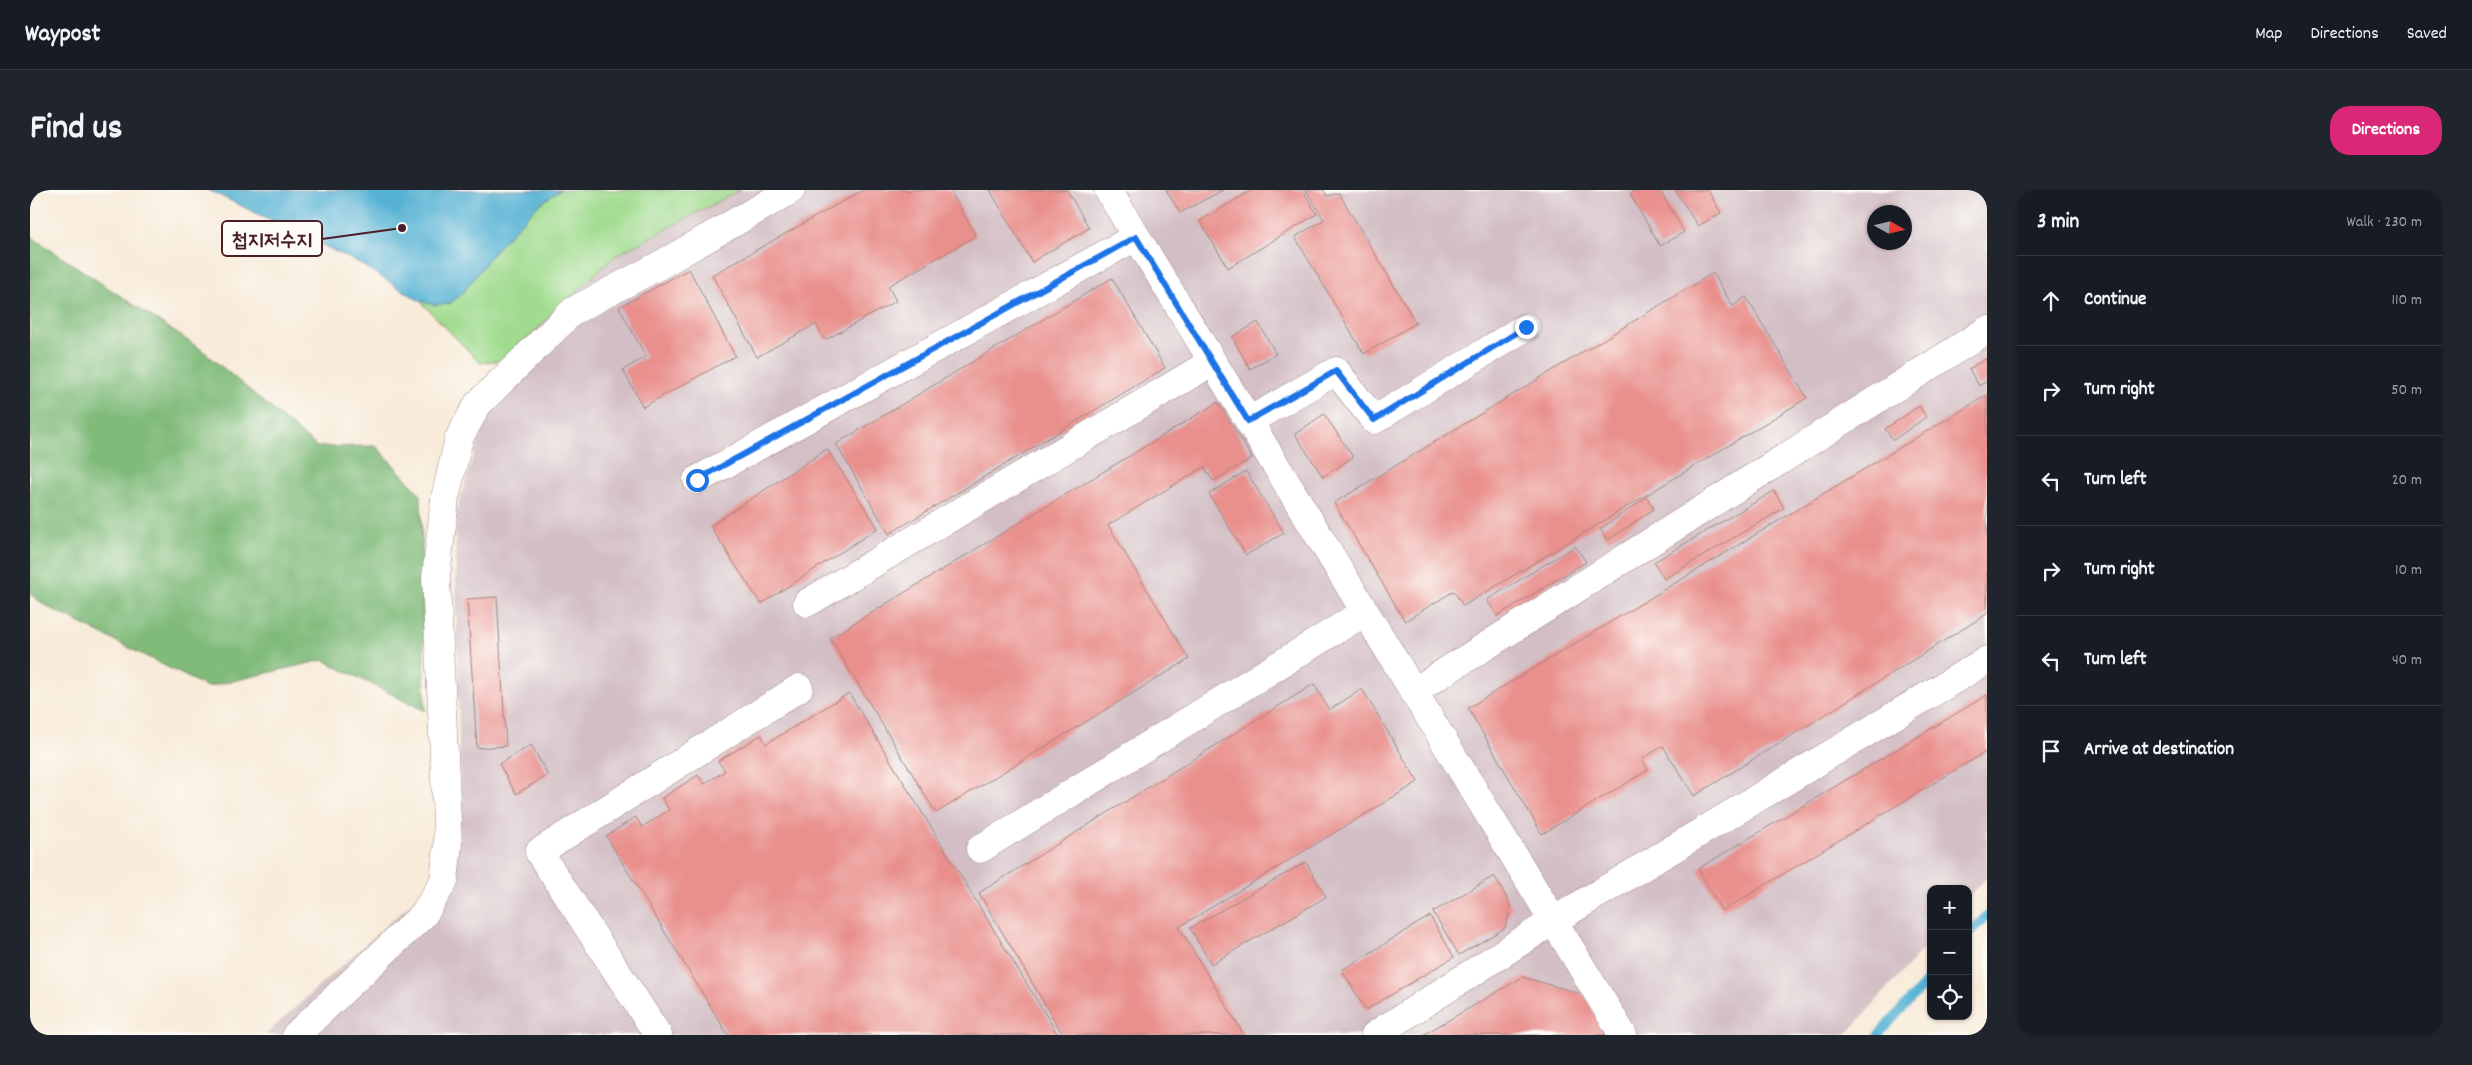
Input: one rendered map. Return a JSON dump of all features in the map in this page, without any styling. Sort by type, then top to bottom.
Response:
[{"type":"street","points":[[296,1035],[424,914],[444,881],[448,844],[436,577],[445,498],[458,438],[478,404],[573,311],[660,265],[791,190]]},
{"type":"street","points":[[1108,190],[1623,1035]]},
{"type":"street","points":[[697,480],[1136,237]]},
{"type":"street","points":[[1248,421],[1336,371],[1374,420],[1526,327]]},
{"type":"street","points":[[1414,692],[1987,330]]},
{"type":"street","points":[[808,603],[1212,362]]},
{"type":"street","points":[[980,849],[1364,612]]},
{"type":"street","points":[[1375,1035],[1553,921],[1987,660]]},
{"type":"street","points":[[658,1035],[539,852],[799,688]]},
{"type":"shaded area","points":[[740,190],[1987,190],[1987,877],[1972,894],[1972,885],[1927,885],[1927,944],[1846,1035],[265,1035],[439,878],[460,795],[455,515],[504,360],[615,256]]},
{"type":"green space","points":[[560,190],[740,190],[615,256],[504,360],[480,363],[420,301],[449,304],[461,295],[497,248],[536,207]]},
{"type":"green space","points":[[30,236],[202,350],[317,447],[376,446],[421,495],[425,711],[323,660],[207,687],[48,607],[30,594]]},
{"type":"water","points":[[208,190],[560,190],[536,207],[497,248],[461,295],[449,304],[434,305],[420,301],[357,262]]},
{"type":"building","points":[[863,190],[950,190],[976,236],[888,286],[896,301],[825,340],[816,324],[757,357],[712,275]]},
{"type":"building","points":[[990,190],[1067,190],[1089,228],[1032,262]]},
{"type":"building","points":[[1166,190],[1223,190],[1180,213]]},
{"type":"building","points":[[1252,190],[1303,190],[1317,214],[1228,268],[1200,221]]},
{"type":"building","points":[[1306,190],[1324,190],[1327,196],[1339,193],[1416,323],[1364,354],[1295,237],[1324,220]]},
{"type":"building","points":[[1636,190],[1660,190],[1684,232],[1660,246],[1630,194]]},
{"type":"building","points":[[1675,190],[1708,190],[1721,213],[1698,226]]},
{"type":"building","points":[[689,269],[735,356],[643,407],[623,370],[646,357],[619,307]]},
{"type":"building","points":[[1713,273],[1733,306],[1746,297],[1807,398],[1463,606],[1454,591],[1405,621],[1334,503]]},
{"type":"building","points":[[1112,278],[1165,368],[889,534],[836,444]]},
{"type":"building","points":[[1258,322],[1276,354],[1250,369],[1232,337]]},
{"type":"building","points":[[1987,358],[1987,381],[1979,386],[1969,369]]},
{"type":"building","points":[[1987,395],[1987,614],[1694,796],[1663,746],[1642,759],[1648,770],[1542,834],[1468,708]]},
{"type":"building","points":[[1218,402],[1252,458],[1213,481],[1204,467],[1108,525],[1189,659],[936,813],[830,638]]},
{"type":"building","points":[[1919,406],[1926,417],[1893,440],[1885,429]]},
{"type":"building","points":[[1324,414],[1353,457],[1323,477],[1295,434]]},
{"type":"building","points":[[827,449],[878,528],[761,604],[710,526]]},
{"type":"building","points":[[1246,471],[1284,533],[1246,555],[1209,494]]},
{"type":"building","points":[[1774,491],[1784,508],[1664,579],[1654,562]]},
{"type":"building","points":[[1647,497],[1654,509],[1608,540],[1600,529]]},
{"type":"building","points":[[1575,546],[1586,562],[1497,616],[1487,600]]},
{"type":"building","points":[[497,597],[506,746],[477,748],[467,599]]},
{"type":"building","points":[[1314,684],[1329,710],[1362,689],[1418,782],[1179,927],[1244,1035],[1063,1035],[979,893]]},
{"type":"building","points":[[849,693],[1058,1035],[728,1035],[606,836],[636,817],[642,827],[669,810],[662,798],[698,775],[704,784],[725,771],[718,761],[761,735],[766,744]]},
{"type":"building","points":[[1987,695],[1987,751],[1722,911],[1698,869]]},
{"type":"building","points":[[531,745],[548,775],[516,794],[499,764]]},
{"type":"building","points":[[1306,862],[1326,897],[1211,964],[1190,928]]},
{"type":"building","points":[[1494,876],[1511,906],[1505,928],[1459,955],[1433,912]]},
{"type":"building","points":[[1430,916],[1454,957],[1366,1010],[1342,970]]},
{"type":"building","points":[[1523,977],[1585,995],[1606,1035],[1423,1035]]},
{"type":"waterway","points":[[1972,931],[1987,915]]},
{"type":"waterway","points":[[1878,1035],[1927,981]]},
{"type":"place","name":"첩지저수지","points":[[402,228]]},
{"type":"route","points":[[697,480],[1136,237],[1248,421],[1336,371],[1374,420],[1526,327]]}]
